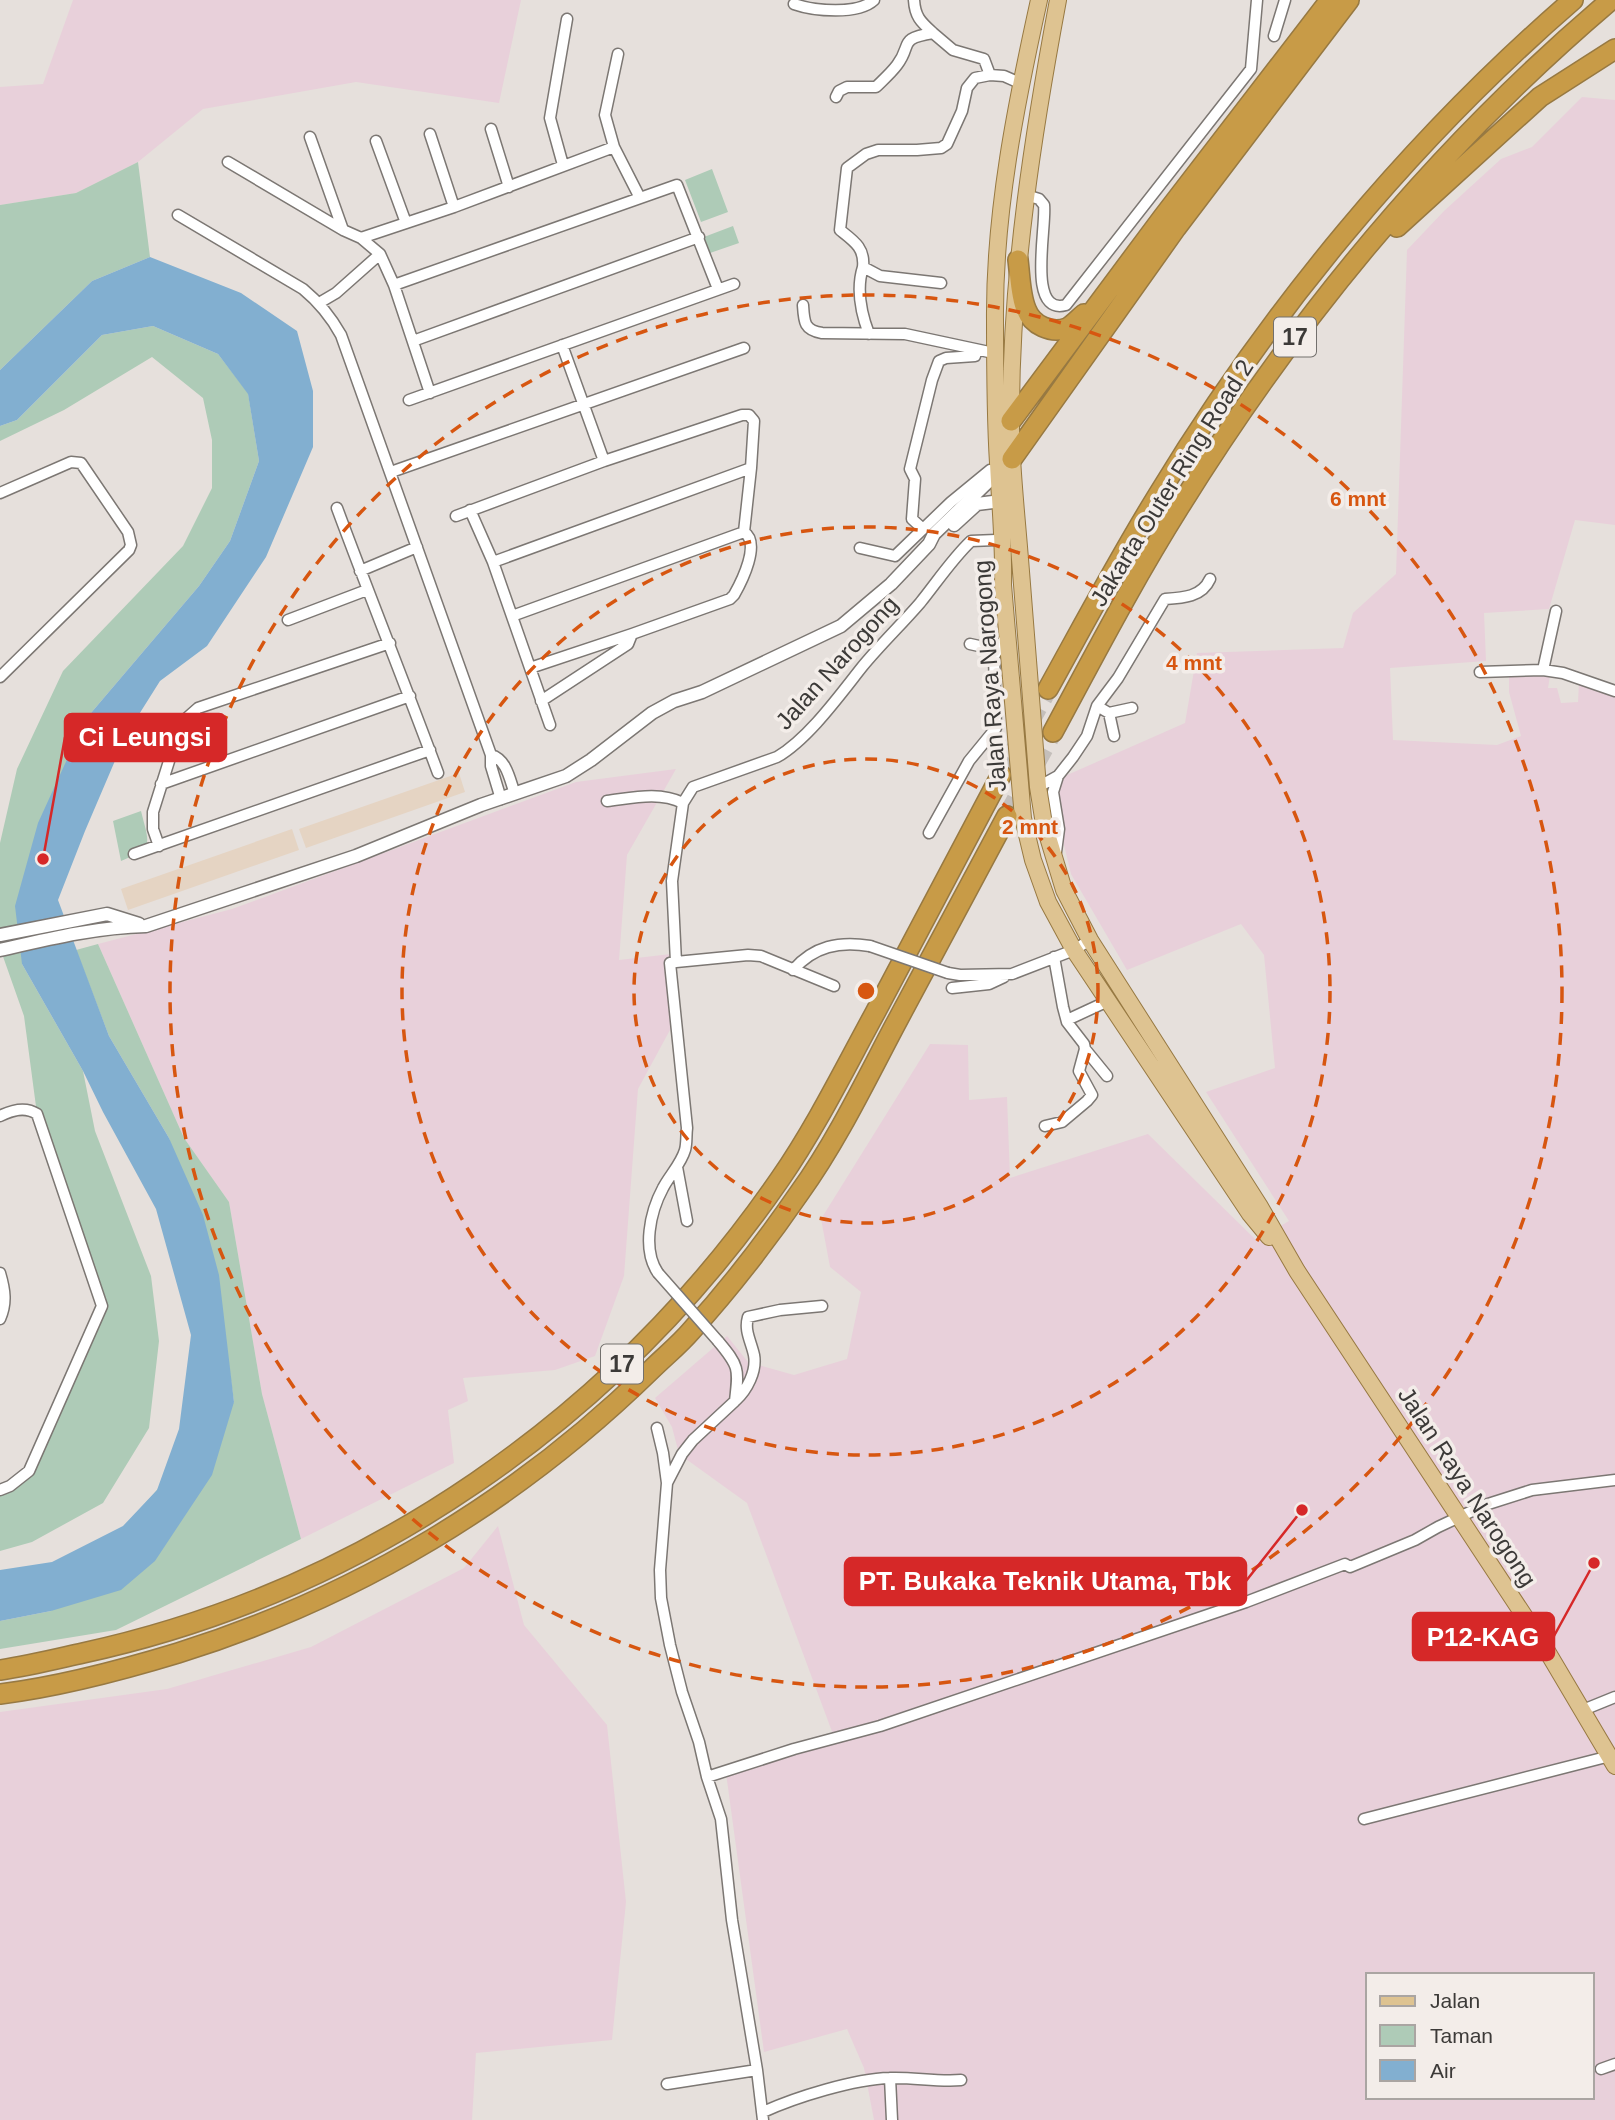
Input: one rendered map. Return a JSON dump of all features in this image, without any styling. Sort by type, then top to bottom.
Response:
[{"type":"highway","points":[[1004,421],[1100,301],[1330,0]]},
{"type":"highway","points":[[998,467],[1349,0]]},
{"type":"highway","points":[[1537,31],[1567,0]]},
{"type":"highway","name":"Jakarta Outer Ring Road 2","points":[[1048,689],[1159,493],[1267,333],[1372,200],[1445,122],[1537,31],[1573,0]]},
{"type":"highway","name":"Jakarta Outer Ring Road 2","points":[[1053,732],[1129,592],[1180,506],[1287,347],[1391,216],[1462,139],[1554,48],[1611,0]]},
{"type":"highway","points":[[1339,280],[1540,97],[1615,49]]},
{"type":"highway","points":[[1018,260],[1025,309],[1042,327],[1054,330],[1068,327],[1100,301]]},
{"type":"highway","name":"17","points":[[0,1670],[126,1643],[208,1618],[295,1585],[365,1550],[443,1505],[524,1449],[598,1388],[673,1315],[781,1177],[837,1083],[1001,775]]},
{"type":"highway","name":"17","points":[[0,1694],[133,1667],[219,1640],[304,1607],[377,1572],[457,1525],[539,1468],[614,1406],[691,1331],[745,1266],[801,1191],[859,1095],[1007,816]]},
{"type":"main road","name":"Jalan Raya Narogong","points":[[1004,421],[995,318],[1004,190],[1039,0]]},
{"type":"main road","name":"Jalan Raya Narogong","points":[[1058,0],[1026,195],[998,467],[1004,546],[1003,585],[1023,818],[1033,860],[1048,902],[1074,950],[1250,1214],[1297,1271]]},
{"type":"main road","points":[[995,318],[983,351],[988,407],[998,467],[993,502],[1003,585]]},
{"type":"main road","name":"Jalan Raya Narogong","points":[[998,467],[1038,787],[1044,824],[1064,891],[1090,940],[1259,1205],[1297,1271],[1459,1517],[1613,1761]]},
{"type":"street","points":[[794,4],[808,9],[844,9],[862,8],[874,0]]},
{"type":"street","points":[[914,0],[915,15],[920,22],[953,50],[984,59],[990,75]]},
{"type":"street","points":[[1026,195],[1039,199],[1044,205],[1041,265],[1045,296],[1054,306],[1066,305],[1251,69],[1257,0]]},
{"type":"street","points":[[1274,36],[1285,0]]},
{"type":"street","points":[[563,165],[550,118],[567,19]]},
{"type":"street","points":[[836,97],[839,91],[847,87],[876,87],[898,64],[906,43],[917,36],[933,33]]},
{"type":"street","points":[[618,54],[605,115],[614,147],[640,198]]},
{"type":"street","points":[[869,334],[861,307],[860,275],[864,258],[858,244],[840,230],[847,168],[878,150],[941,148],[947,144],[962,111],[967,88],[975,78],[1004,76],[1022,84]]},
{"type":"street","points":[[491,129],[509,187]]},
{"type":"street","points":[[430,134],[454,207]]},
{"type":"street","points":[[310,137],[343,230]]},
{"type":"street","points":[[376,142],[406,223]]},
{"type":"street","points":[[361,237],[454,207],[614,147]]},
{"type":"street","points":[[228,162],[343,230],[361,237],[380,254],[394,285],[430,393]]},
{"type":"street","points":[[394,285],[677,185],[718,289]]},
{"type":"street","points":[[178,215],[303,289],[319,303],[341,335],[491,755],[491,766],[501,799]]},
{"type":"street","points":[[413,341],[699,237]]},
{"type":"street","points":[[319,303],[335,293],[380,254]]},
{"type":"street","points":[[863,267],[880,276],[941,283]]},
{"type":"street","points":[[409,400],[734,284]]},
{"type":"street","points":[[803,305],[804,320],[813,332],[905,334],[983,351]]},
{"type":"street","points":[[562,345],[604,461]]},
{"type":"street","points":[[391,472],[744,348]]},
{"type":"street","points":[[923,529],[912,519],[915,479],[910,469],[932,380],[939,360],[975,356],[983,351]]},
{"type":"street","points":[[456,516],[604,461],[742,415],[749,415],[754,421],[744,532]]},
{"type":"street","points":[[0,492],[71,462],[81,463],[128,532],[131,545],[129,550],[0,677]]},
{"type":"street","points":[[860,548],[895,556],[951,502],[998,467]]},
{"type":"street","points":[[0,950],[82,933],[146,926],[356,856],[481,805],[566,776],[652,713],[674,701],[702,692],[841,626],[891,584],[998,467]]},
{"type":"street","points":[[493,562],[751,468]]},
{"type":"street","points":[[929,544],[940,539],[978,504],[993,502]]},
{"type":"street","points":[[337,508],[438,773]]},
{"type":"street","points":[[470,510],[493,562],[550,725]]},
{"type":"street","points":[[512,616],[744,532]]},
{"type":"street","points":[[530,668],[730,599],[751,552],[749,535],[744,532]]},
{"type":"street","name":"Jalan Narogong","points":[[683,803],[693,787],[786,752],[828,709],[919,604],[960,551],[971,541],[996,540]]},
{"type":"street","points":[[360,571],[417,547]]},
{"type":"street","points":[[1054,862],[1059,829],[1052,792],[1058,776],[1087,736],[1097,706],[1118,678],[1165,599],[1194,595],[1207,586],[1210,579]]},
{"type":"street","points":[[288,620],[367,590]]},
{"type":"street","points":[[1543,670],[1556,611]]},
{"type":"street","points":[[541,701],[628,644],[632,634]]},
{"type":"street","points":[[929,832],[969,761],[996,728],[994,656],[1007,635]]},
{"type":"street","points":[[159,846],[153,829],[153,812],[181,723],[198,708],[390,643]]},
{"type":"street","points":[[970,644],[988,648],[994,656]]},
{"type":"street","points":[[1480,672],[1543,670],[1578,676],[1615,691]]},
{"type":"street","points":[[161,784],[410,696]]},
{"type":"street","points":[[1097,706],[1109,713],[1132,708]]},
{"type":"street","points":[[1109,713],[1114,736]]},
{"type":"street","points":[[134,854],[430,750]]},
{"type":"street","points":[[491,755],[503,762],[516,794]]},
{"type":"street","points":[[1038,787],[1058,776]]},
{"type":"street","points":[[607,802],[640,797],[666,797],[683,803],[672,881],[676,962]]},
{"type":"street","points":[[7,934],[107,914],[146,926]]},
{"type":"street","points":[[952,988],[989,984],[1074,950],[1090,940]]},
{"type":"street","points":[[793,970],[803,958],[812,953],[831,946],[852,943],[870,946],[948,973],[1012,974]]},
{"type":"street","points":[[735,1401],[738,1372],[735,1361],[652,1265],[649,1245],[652,1223],[663,1188],[685,1150],[687,1128],[670,963],[748,955],[773,960],[834,986]]},
{"type":"street","points":[[1054,957],[1067,1020],[1107,1076]]},
{"type":"street","points":[[1067,1020],[1108,1001]]},
{"type":"street","points":[[1045,1126],[1062,1122],[1091,1098],[1092,1095],[1079,1071],[1086,1049]]},
{"type":"street","points":[[0,1116],[10,1111],[30,1109],[37,1114],[102,1306],[29,1471],[10,1486],[0,1490]]},
{"type":"street","points":[[677,1167],[687,1221]]},
{"type":"street","points":[[0,1273],[5,1306],[0,1319]]},
{"type":"street","points":[[667,1483],[682,1454],[693,1440],[743,1394],[754,1370],[755,1358],[746,1326],[748,1317],[780,1310],[822,1306]]},
{"type":"street","points":[[657,1428],[667,1483],[660,1570],[661,1598],[676,1668],[720,1819],[732,1920],[763,2116],[794,2100],[860,2082],[890,2078],[961,2080]]},
{"type":"street","points":[[707,1777],[794,1749],[880,1726],[1246,1602],[1345,1564],[1350,1567],[1415,1540],[1485,1505],[1532,1490],[1615,1480]]},
{"type":"street","points":[[1583,1710],[1615,1697]]},
{"type":"street","points":[[1364,1819],[1613,1761]]},
{"type":"street","points":[[1601,2069],[1615,2064]]},
{"type":"street","points":[[667,2084],[757,2070]]},
{"type":"street","points":[[890,2078],[892,2120]]},
{"type":"shaded area","points":[[73,0],[521,0],[499,103],[356,82],[203,109],[138,162],[76,193],[0,205],[0,87],[43,84]]},
{"type":"shaded area","points":[[1582,97],[1615,100],[1615,525],[1575,520],[1549,609],[1484,613],[1486,661],[1390,668],[1393,740],[1497,745],[1521,736],[1509,692],[1509,672],[1551,669],[1548,688],[1557,688],[1561,703],[1578,702],[1579,683],[1615,689],[1615,2120],[874,2120],[864,2068],[847,2029],[764,2052],[726,1773],[834,1737],[747,1503],[679,1454],[672,1427],[655,1398],[727,1336],[748,1362],[794,1375],[847,1359],[861,1292],[830,1267],[821,1219],[930,1044],[968,1045],[969,1100],[1007,1097],[1010,1178],[1148,1134],[1256,1240],[1289,1221],[1206,1092],[1275,1068],[1264,955],[1241,924],[1127,970],[1071,874],[1049,783],[1185,723],[1197,653],[1343,648],[1353,613],[1396,574],[1407,250],[1444,211],[1501,159],[1532,147]]},
{"type":"shaded area","points":[[676,769],[627,855],[619,960],[671,954],[677,1017],[638,1089],[624,1276],[595,1356],[555,1370],[463,1378],[468,1401],[448,1410],[454,1463],[301,1539],[262,1394],[229,1202],[184,1138],[98,944],[232,909],[576,782]]},
{"type":"shaded area","points":[[459,773],[465,792],[306,848],[299,829]]},
{"type":"shaded area","points":[[292,829],[299,850],[128,910],[121,889]]},
{"type":"shaded area","points":[[498,1526],[524,1625],[607,1725],[626,1902],[612,2040],[476,2053],[472,2120],[0,2120],[0,1712],[167,1689],[311,1647],[464,1568]]},
{"type":"green space","points":[[138,162],[150,257],[92,281],[0,370],[0,205],[76,193]]},
{"type":"green space","points":[[712,169],[728,212],[701,222],[685,180]]},
{"type":"green space","points":[[733,226],[739,243],[710,253],[704,237]]},
{"type":"green space","points":[[153,326],[218,354],[248,393],[259,461],[230,541],[199,586],[85,720],[22,964],[83,1071],[95,1131],[151,1276],[159,1341],[149,1428],[103,1503],[32,1542],[0,1551],[0,1490],[29,1471],[102,1306],[37,1114],[24,1016],[0,948],[0,843],[17,769],[63,671],[183,546],[212,488],[212,440],[203,398],[152,357],[64,410],[0,441],[0,426],[17,420],[102,335]]},
{"type":"green space","points":[[141,811],[147,843],[140,852],[121,861],[113,821]]},
{"type":"green space","points":[[98,944],[184,1138],[229,1202],[262,1394],[301,1539],[116,1630],[0,1649],[0,1621],[51,1611],[234,1402],[227,1352],[169,1138],[109,1036],[76,950]]},
{"type":"water","points":[[150,257],[241,293],[297,331],[313,391],[313,447],[266,557],[207,646],[160,681],[126,735],[58,900],[109,1036],[169,1138],[203,1215],[219,1275],[234,1402],[212,1475],[155,1561],[121,1590],[51,1611],[0,1621],[0,1570],[52,1562],[123,1526],[157,1490],[179,1429],[191,1335],[156,1209],[83,1071],[22,964],[15,906],[38,823],[85,720],[199,586],[230,541],[259,461],[248,394],[218,354],[153,326],[102,335],[17,420],[0,426],[0,370],[92,281]]},
{"type":"tunnel","points":[[1001,775],[1048,689]]},
{"type":"tunnel","points":[[1007,816],[1053,732]]},
{"type":"place","name":"Ci Leungsi","points":[[43,859]]},
{"type":"place","name":"PT. Bukaka Teknik Utama, Tbk","points":[[1302,1510]]},
{"type":"place","name":"P12-KAG","points":[[1594,1563]]}]
